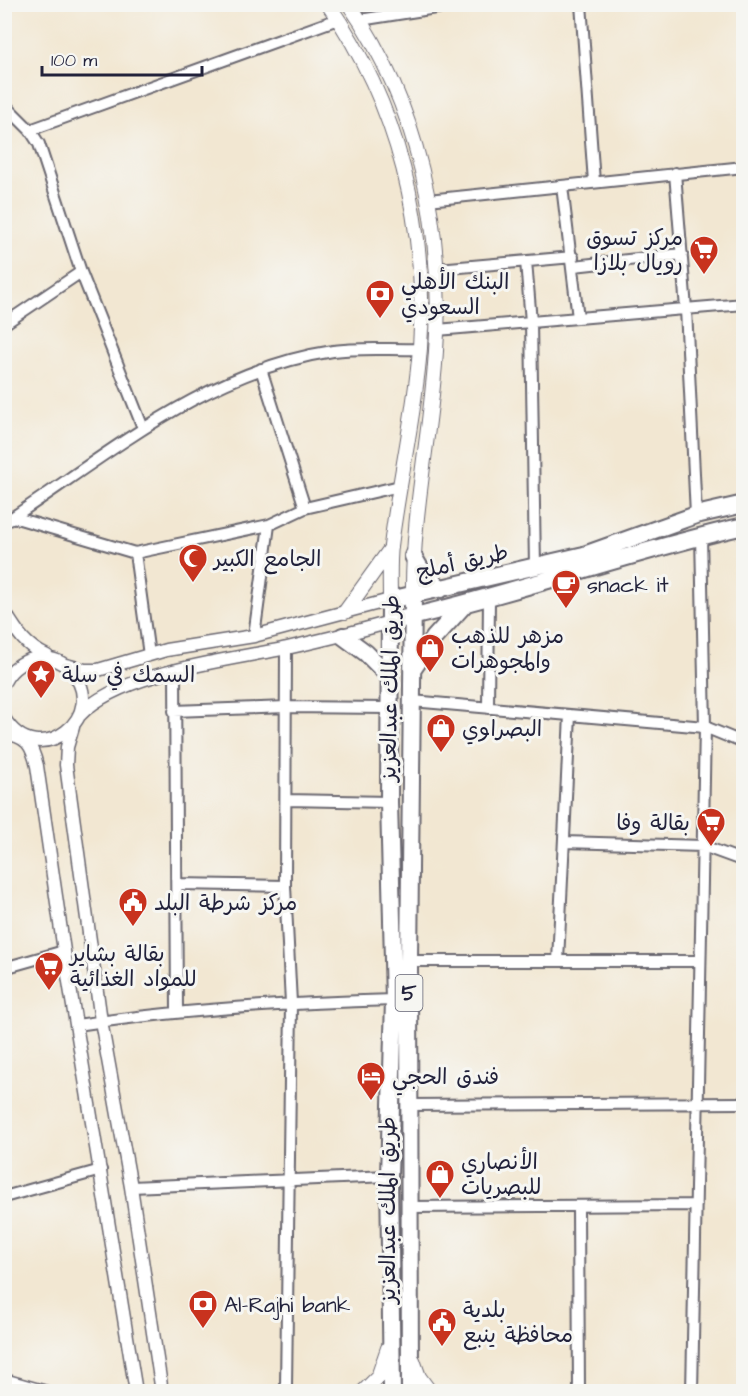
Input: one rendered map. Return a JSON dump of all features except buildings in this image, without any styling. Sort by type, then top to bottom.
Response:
[{"type":"highway","name":"طريق أملج","points":[[744,504],[696,515],[584,555],[390,600],[390,622],[489,598],[701,535],[744,525]]},
{"type":"highway","points":[[412,556],[420,568],[441,589]]},
{"type":"highway","name":"طريق الملك عبدالعزيز","points":[[410,1392],[408,1207],[413,595]]},
{"type":"highway","points":[[413,669],[434,638],[464,604]]},
{"type":"highway","name":"طريق الملك عبدالعزيز","points":[[390,622],[388,802],[393,1000],[389,1176],[392,1392]]},
{"type":"highway","points":[[343,636],[366,653],[389,676]]},
{"type":"main road","name":"طريق الملك عبدالعزيز","points":[[328,4],[370,75],[402,160],[420,251],[422,293],[420,349],[391,548],[390,600]]},
{"type":"main road","name":"طريق الملك عبدالعزيز","points":[[349,4],[391,75],[411,133],[428,200],[438,269],[437,330],[412,556],[413,595]]},
{"type":"main road","points":[[345,612],[391,548]]},
{"type":"main road","points":[[409,1330],[413,1365],[430,1392]]},
{"type":"main road","points":[[363,1392],[378,1377],[391,1335]]},
{"type":"street","points":[[360,20],[461,4]]},
{"type":"street","points":[[581,4],[594,182]]},
{"type":"street","points":[[30,130],[338,19]]},
{"type":"street","points":[[4,104],[30,130],[39,144],[81,272],[143,428]]},
{"type":"street","points":[[428,200],[744,167]]},
{"type":"street","points":[[675,173],[686,309],[696,515]]},
{"type":"street","points":[[562,186],[578,318]]},
{"type":"street","points":[[438,269],[526,261],[573,262],[682,254]]},
{"type":"street","points":[[526,261],[531,322],[535,567]]},
{"type":"street","points":[[4,324],[81,272]]},
{"type":"street","points":[[437,330],[744,304]]},
{"type":"street","points":[[9,520],[143,428],[204,392],[261,369],[334,351],[420,349]]},
{"type":"street","points":[[261,369],[305,508]]},
{"type":"street","points":[[9,520],[135,553],[269,525],[305,508],[400,486]]},
{"type":"street","points":[[254,636],[269,525]]},
{"type":"street","points":[[692,1392],[705,728],[701,535]]},
{"type":"street","points":[[135,553],[149,655]]},
{"type":"street","points":[[488,708],[489,598]]},
{"type":"street","points":[[4,611],[26,643],[66,665],[85,670],[98,670],[149,655],[254,636],[390,600]]},
{"type":"street","points":[[162,1392],[131,1187],[101,1021],[66,765],[67,747],[73,727],[80,715],[93,701],[107,694],[175,670],[343,636],[390,622]]},
{"type":"street","points":[[286,648],[285,886],[291,1003],[286,1387]]},
{"type":"street","points":[[4,682],[16,666],[28,660],[54,659]]},
{"type":"street","points":[[66,665],[75,675],[81,688],[83,701],[80,715]]},
{"type":"street","points":[[175,670],[177,1012]]},
{"type":"street","points":[[412,700],[705,728],[744,743]]},
{"type":"street","points":[[174,711],[286,707],[388,708]]},
{"type":"street","points":[[558,961],[570,715]]},
{"type":"street","points":[[4,718],[33,750],[37,766],[64,951],[136,1392]]},
{"type":"street","points":[[4,733],[48,741],[61,736],[73,727]]},
{"type":"street","points":[[286,800],[388,802]]},
{"type":"street","points":[[564,842],[702,846],[744,861]]},
{"type":"street","points":[[178,884],[285,886]]},
{"type":"street","points":[[4,968],[64,951]]},
{"type":"street","points":[[409,961],[700,961]]},
{"type":"street","points":[[77,1025],[177,1012],[291,1003],[393,1000]]},
{"type":"street","points":[[409,1105],[744,1103]]},
{"type":"street","points":[[4,1197],[101,1170]]},
{"type":"street","points":[[131,1187],[389,1176]]},
{"type":"street","points":[[408,1207],[696,1205]]},
{"type":"street","points":[[578,1206],[579,1392]]},
{"type":"street","points":[[4,1380],[46,1392]]},
{"type":"place","name":"مركز تسوق رويال بلازا","points":[[704,276]]},
{"type":"place","name":"البنك الأهلي السعودي","points":[[380,320]]},
{"type":"place","name":"الجامع الكبير","points":[[193,584]]},
{"type":"place","name":"snack it","points":[[566,610]]},
{"type":"place","name":"مزهر للذهب والمجوهرات","points":[[430,674]]},
{"type":"place","name":"السمك في سلة","points":[[41,700]]},
{"type":"place","name":"البصراوي","points":[[441,754]]},
{"type":"place","name":"بقالة وفا","points":[[711,848]]},
{"type":"place","name":"مركز شرطة البلد","points":[[133,928]]},
{"type":"place","name":"بقالة بشاير للمواد الغذائية","points":[[49,992]]},
{"type":"place","name":"فندق الحجي","points":[[371,1102]]},
{"type":"place","name":"الأنصاري للبصريات","points":[[440,1200]]},
{"type":"place","name":"Al-Rajhi bank","points":[[203,1330]]},
{"type":"place","name":"بلدية محافظة ينبع","points":[[442,1348]]}]
